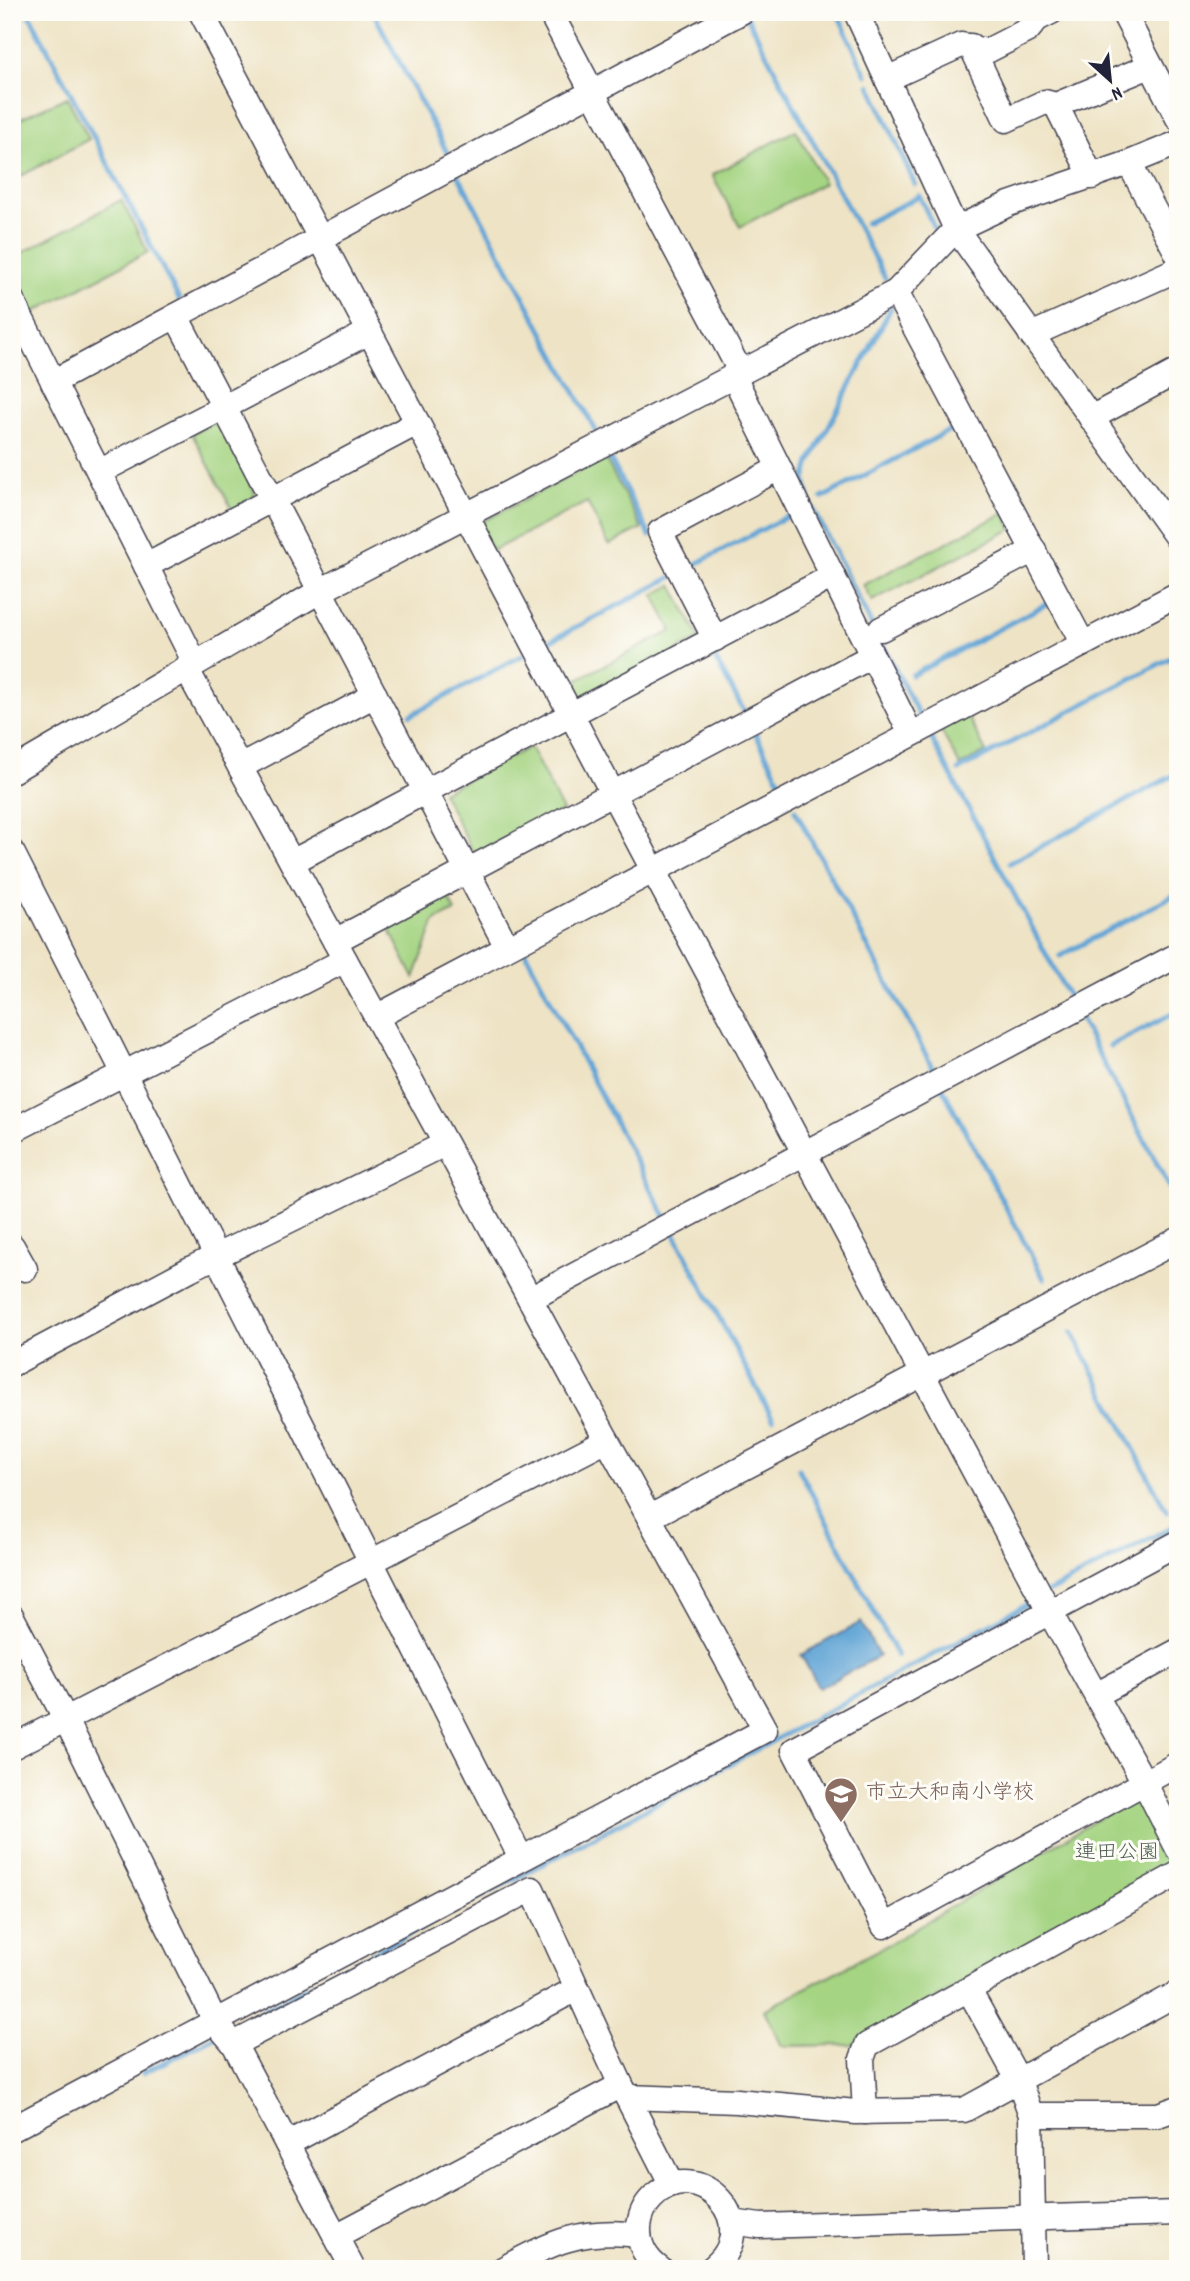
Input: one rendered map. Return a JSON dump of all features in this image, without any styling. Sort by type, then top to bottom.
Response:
[{"type":"street","points":[[201,12],[612,793],[1178,1849]]},
{"type":"street","points":[[550,12],[737,373],[779,468],[872,656],[920,730]]},
{"type":"street","points":[[53,382],[741,12]]},
{"type":"street","points":[[856,12],[956,229],[1178,539]]},
{"type":"street","points":[[887,79],[961,45],[982,51],[989,50],[1028,30],[1037,19],[1051,12]]},
{"type":"street","points":[[1123,12],[1178,118]]},
{"type":"street","points":[[971,46],[1006,120],[1045,102],[1056,105],[1150,66]]},
{"type":"street","points":[[1056,105],[1092,177]]},
{"type":"street","points":[[12,771],[320,591],[896,292],[956,229],[1009,204],[1092,177],[1178,143]]},
{"type":"street","points":[[1129,163],[1178,255]]},
{"type":"street","points":[[1031,335],[1178,269]]},
{"type":"street","points":[[896,292],[1083,644]]},
{"type":"street","points":[[12,300],[146,566],[240,766],[765,1730],[522,1858],[224,2032]]},
{"type":"street","points":[[176,316],[507,947]]},
{"type":"street","points":[[99,472],[369,332]]},
{"type":"street","points":[[1091,418],[1178,372]]},
{"type":"street","points":[[146,566],[417,423]]},
{"type":"street","points":[[715,639],[660,532],[779,468]]},
{"type":"street","points":[[881,629],[1034,550]]},
{"type":"street","points":[[292,862],[833,576]]},
{"type":"street","points":[[376,1017],[1178,594]]},
{"type":"street","points":[[12,1130],[125,1073],[340,951],[467,871],[872,656]]},
{"type":"street","points":[[240,766],[375,695]]},
{"type":"street","points":[[12,852],[522,1858]]},
{"type":"street","points":[[530,1299],[1178,955]]},
{"type":"street","points":[[12,1364],[217,1256],[445,1144]]},
{"type":"street","points":[[650,1517],[1178,1240]]},
{"type":"street","points":[[12,1246],[24,1269]]},
{"type":"street","points":[[12,1747],[607,1440]]},
{"type":"street","points":[[1178,1543],[1044,1601],[794,1750],[884,1926],[1178,1764]]},
{"type":"street","points":[[12,1617],[224,2032],[353,2269]]},
{"type":"street","points":[[1096,1695],[1178,1651]]},
{"type":"street","points":[[865,2112],[862,2059],[867,2045],[1178,1874]]},
{"type":"street","points":[[12,2129],[532,1889],[624,2091],[672,2185]]},
{"type":"street","points":[[287,2144],[576,1989]]},
{"type":"street","points":[[969,1990],[1019,2081],[1031,2115],[1034,2269]]},
{"type":"street","points":[[336,2236],[624,2091],[865,2112],[964,2110],[1178,1993]]},
{"type":"street","points":[[1031,2115],[1158,2115],[1178,2108]]},
{"type":"street","points":[[660,2269],[648,2258],[639,2235],[640,2219],[646,2204],[658,2193],[672,2185],[687,2183],[716,2194],[726,2207],[732,2222],[728,2250],[711,2269]]},
{"type":"street","points":[[732,2222],[761,2226],[1178,2213]]},
{"type":"street","points":[[503,2269],[533,2252],[567,2238],[600,2232],[639,2235]]},
{"type":"green space","points":[[67,97],[89,139],[12,181],[12,122]]},
{"type":"green space","points":[[796,130],[824,183],[740,227],[712,175]]},
{"type":"green space","points":[[121,200],[148,252],[27,316],[12,285],[12,258]]},
{"type":"green space","points":[[214,422],[220,424],[255,492],[253,500],[233,511],[192,434]]},
{"type":"green space","points":[[605,458],[642,528],[609,545],[587,502],[492,551],[478,524]]},
{"type":"green space","points":[[1004,513],[1012,529],[872,601],[863,585]]},
{"type":"green space","points":[[672,585],[700,639],[574,705],[564,686],[672,631],[654,595]]},
{"type":"green space","points":[[966,713],[986,752],[960,766],[939,727]]},
{"type":"green space","points":[[530,747],[563,811],[475,856],[442,792]]},
{"type":"green space","points":[[446,894],[455,911],[435,921],[414,978],[387,925]]},
{"type":"green space","name":"連田公園","points":[[1138,1795],[1175,1866],[852,2045],[782,2046],[764,2010],[889,1944]]},
{"type":"water","points":[[861,1622],[879,1656],[819,1688],[801,1655]]},
{"type":"waterway","points":[[28,12],[179,299]]},
{"type":"waterway","points":[[373,12],[450,158]]},
{"type":"waterway","points":[[837,12],[866,75]]},
{"type":"waterway","points":[[746,15],[885,278]]},
{"type":"waterway","points":[[870,85],[915,184]]},
{"type":"waterway","points":[[457,173],[597,433]]},
{"type":"waterway","points":[[919,195],[935,230]]},
{"type":"waterway","points":[[866,223],[920,196]]},
{"type":"waterway","points":[[873,628],[810,502],[805,480],[810,462],[891,308]]},
{"type":"waterway","points":[[822,498],[958,426]]},
{"type":"waterway","points":[[609,457],[650,536]]},
{"type":"waterway","points":[[690,567],[792,514]]},
{"type":"waterway","points":[[548,642],[672,577]]},
{"type":"waterway","points":[[912,675],[1052,601]]},
{"type":"waterway","points":[[878,636],[922,721]]},
{"type":"waterway","points":[[959,770],[1178,654]]},
{"type":"waterway","points":[[411,715],[523,655]]},
{"type":"waterway","points":[[713,655],[744,711]]},
{"type":"waterway","points":[[754,731],[783,787]]},
{"type":"waterway","points":[[928,732],[1073,1005]]},
{"type":"waterway","points":[[1010,863],[1178,773]]},
{"type":"waterway","points":[[795,810],[936,1074]]},
{"type":"waterway","points":[[1060,956],[1178,893]]},
{"type":"waterway","points":[[523,948],[665,1216]]},
{"type":"waterway","points":[[1110,1046],[1178,1011]]},
{"type":"waterway","points":[[1079,1017],[1178,1203]]},
{"type":"waterway","points":[[942,1087],[1044,1279]]},
{"type":"waterway","points":[[673,1231],[773,1419]]},
{"type":"waterway","points":[[1072,1332],[1167,1512]]},
{"type":"waterway","points":[[799,1469],[897,1656]]},
{"type":"waterway","points":[[1048,1592],[1178,1524]]},
{"type":"waterway","points":[[230,2028],[579,1845],[1037,1599]]},
{"type":"waterway","points":[[143,2073],[218,2035]]},
{"type":"place","name":"市立大和南小学校","points":[[841,1824]]}]
